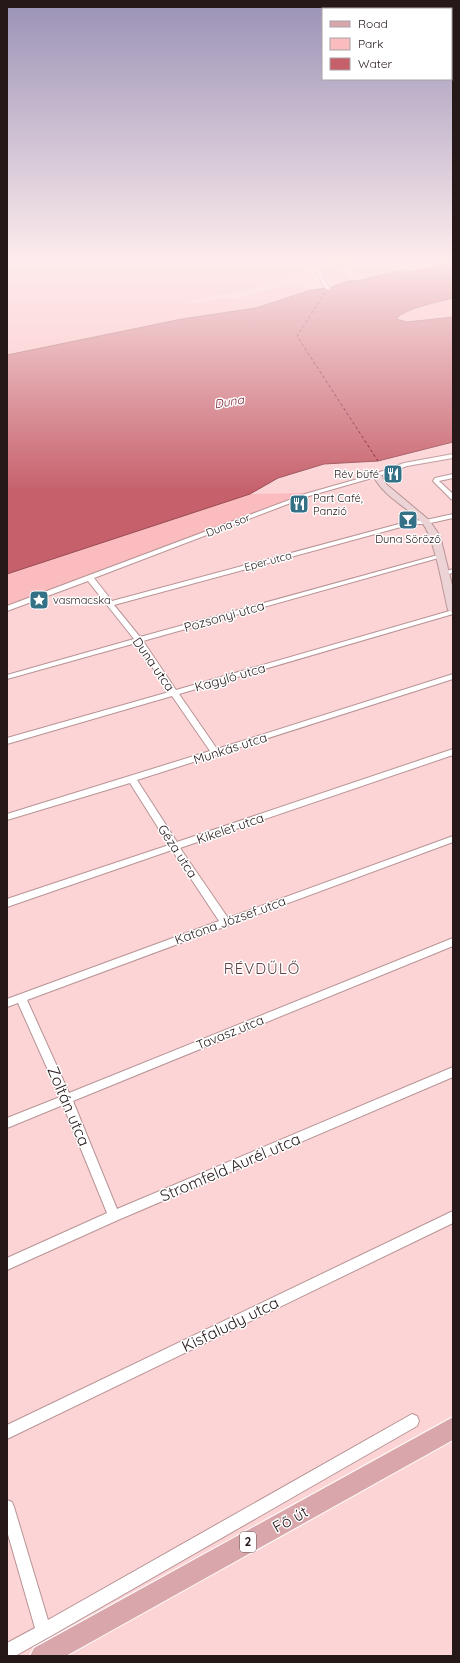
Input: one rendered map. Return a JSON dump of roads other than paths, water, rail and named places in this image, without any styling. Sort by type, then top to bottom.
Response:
[{"type":"main road","name":"Fő út","points":[[42,1656],[453,1428]]},
{"type":"street","name":"Duna sor","points":[[7,609],[307,495],[376,475],[406,464],[453,456]]},
{"type":"street","points":[[376,475],[382,486],[426,522],[435,536],[440,556],[449,572],[453,611]]},
{"type":"street","points":[[453,476],[440,478],[436,481],[453,498]]},
{"type":"street","name":"Eper utca","points":[[109,604],[407,523],[420,521],[426,522],[453,516]]},
{"type":"street","name":"Pozsonyi utca","points":[[7,677],[440,556]]},
{"type":"street","name":"Duna utca","points":[[90,578],[138,640],[215,753]]},
{"type":"street","name":"Kagyló utca","points":[[7,741],[453,611]]},
{"type":"street","name":"Munkás utca","points":[[7,817],[215,753],[453,676]]},
{"type":"street","name":"Kikelet utca","points":[[7,903],[453,752]]},
{"type":"street","name":"Géza utca","points":[[132,779],[174,847],[225,922]]},
{"type":"street","name":"Katona József utca","points":[[7,1003],[453,839]]},
{"type":"street","name":"Tavasz utca","points":[[7,1123],[453,942]]},
{"type":"street","name":"Zoltán utca","points":[[21,998],[66,1098],[114,1216]]},
{"type":"street","name":"Stromfeld Aurél utca","points":[[7,1264],[114,1216],[453,1072]]},
{"type":"street","name":"Kisfaludy utca","points":[[7,1432],[453,1217]]},
{"type":"street","name":"Fő út","points":[[7,1652],[412,1421]]},
{"type":"street","points":[[7,1506],[44,1632]]},
{"type":"water","name":"Duna","points":[[96,337],[453,337],[453,442],[378,461],[324,464],[278,478],[250,494],[7,574],[7,355]]},
{"type":"place","name":"Rév büfé","points":[[393,474]]},
{"type":"place","name":"Part Café, Panzió","points":[[299,504]]},
{"type":"place","name":"Duna Söröző","points":[[408,520]]},
{"type":"place","name":"vasmacska","points":[[39,600]]},
{"type":"district","name":"RÉVDŰLŐ","points":[[262,969]]}]
